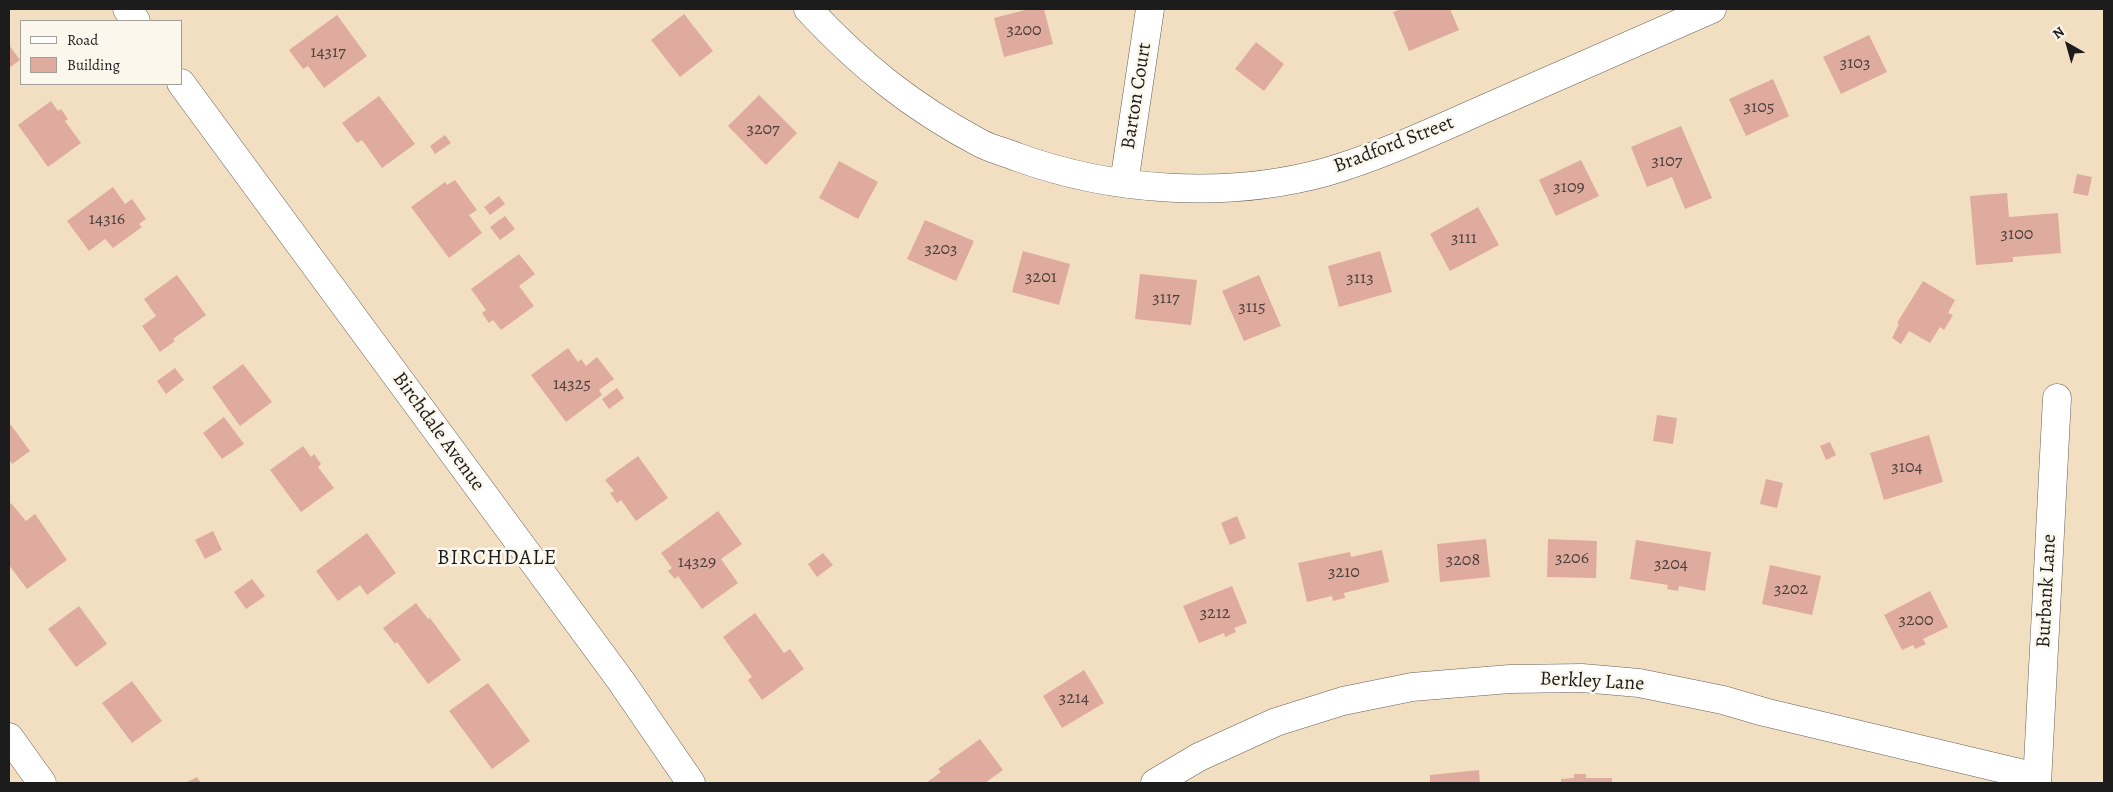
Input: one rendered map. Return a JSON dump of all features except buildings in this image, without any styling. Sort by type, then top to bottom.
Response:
[{"type":"street","points":[[127,9],[135,20]]},
{"type":"street","name":"Bradford Street","points":[[808,9],[841,44],[892,88],[924,111],[982,144],[1043,166],[1124,184],[1183,189],[1261,184],[1324,172],[1386,152],[1712,9]]},
{"type":"street","name":"Barton Court","points":[[1124,184],[1150,9]]},
{"type":"street","name":"Birchdale Avenue","points":[[182,84],[609,665],[691,783]]},
{"type":"street","name":"Burbank Lane","points":[[2037,780],[2056,398]]},
{"type":"street","name":"Berkley Lane","points":[[1155,783],[1199,757],[1276,722],[1342,701],[1412,687],[1510,679],[1582,678],[1638,683],[1723,700],[1764,712],[2037,780]]},
{"type":"street","points":[[9,737],[42,783]]},
{"type":"district","name":"BIRCHDALE","points":[[497,559]]}]
